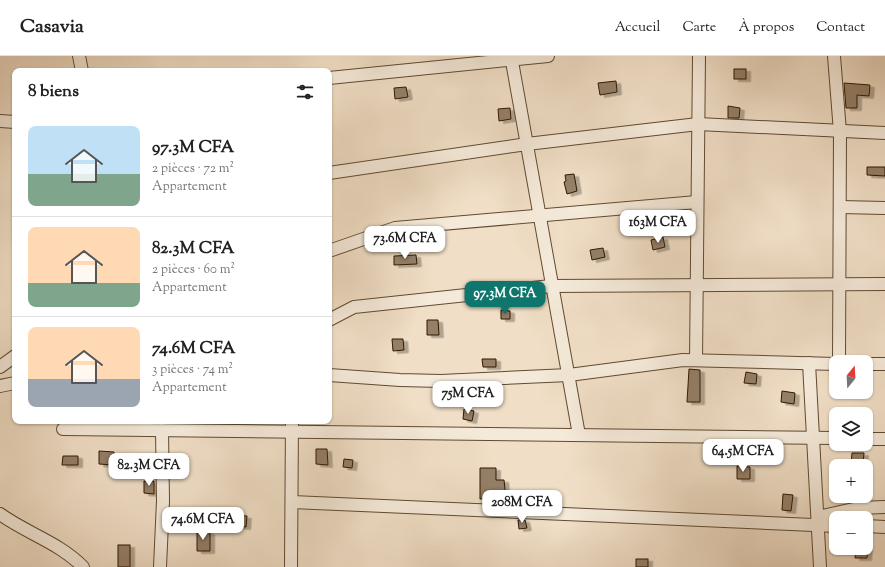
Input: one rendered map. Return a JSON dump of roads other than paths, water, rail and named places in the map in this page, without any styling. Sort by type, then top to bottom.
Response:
[{"type":"street","points":[[79,56],[81,68]]},
{"type":"street","points":[[332,78],[512,58],[548,56]]},
{"type":"street","points":[[696,360],[699,56]]},
{"type":"street","points":[[834,56],[840,132],[840,355]]},
{"type":"street","points":[[512,58],[569,375],[578,435]]},
{"type":"street","points":[[0,121],[12,122]]},
{"type":"street","points":[[332,173],[527,144],[698,124],[885,133]]},
{"type":"street","points":[[332,250],[395,228],[697,202]]},
{"type":"street","points":[[840,208],[885,208]]},
{"type":"street","points":[[332,318],[354,307],[552,286],[885,284]]},
{"type":"street","points":[[0,367],[12,358]]},
{"type":"street","points":[[332,375],[441,381],[569,375],[683,360],[829,364]]},
{"type":"street","points":[[809,363],[820,567]]},
{"type":"street","points":[[873,364],[885,364]]},
{"type":"street","points":[[0,386],[12,384]]},
{"type":"street","points":[[63,429],[162,430],[292,426],[578,435],[829,438]]},
{"type":"street","points":[[291,567],[292,426]]},
{"type":"street","points":[[160,567],[163,501],[162,430]]},
{"type":"street","points":[[873,439],[885,439]]},
{"type":"street","points":[[292,502],[818,521],[829,524]]},
{"type":"street","points":[[818,521],[858,508],[885,507]]},
{"type":"street","points":[[0,514],[12,523],[52,544],[78,561],[83,567]]},
{"type":"street","points":[[873,526],[885,527]]}]
